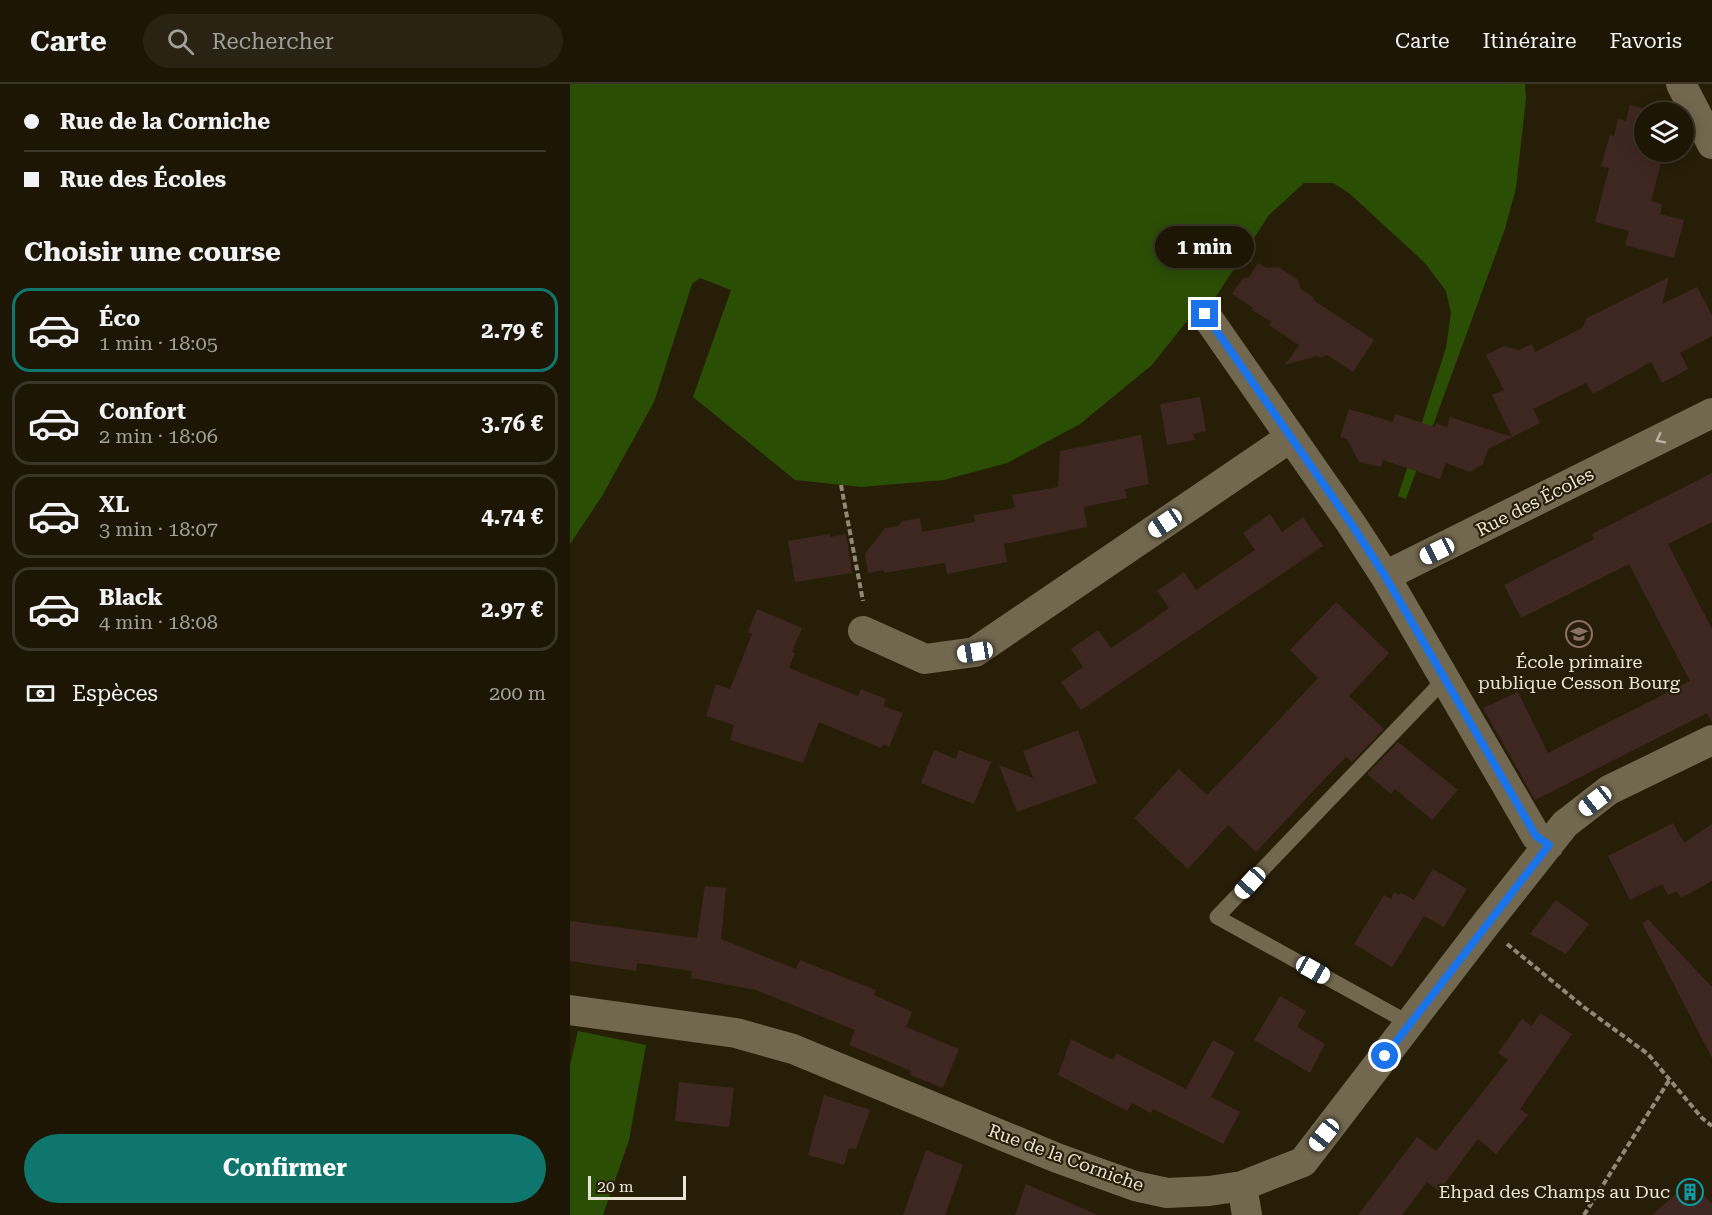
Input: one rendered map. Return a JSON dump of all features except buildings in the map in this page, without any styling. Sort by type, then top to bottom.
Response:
[{"type":"street","points":[[1681,84],[1712,144]]},
{"type":"street","points":[[1205,314],[1385,576],[1536,836],[1549,845]]},
{"type":"street","name":"Rue des Écoles","points":[[1385,576],[1712,413]]},
{"type":"street","points":[[863,632],[924,659],[975,652],[1291,437]]},
{"type":"street","name":"Rue de la Corniche","points":[[570,1010],[736,1033],[793,1049],[1057,1158],[1135,1186],[1167,1193],[1209,1191],[1242,1186],[1303,1162],[1565,824],[1609,790],[1712,740]]},
{"type":"street","points":[[1242,1186],[1247,1215]]},
{"type":"lane","points":[[1409,1023],[1217,917],[1445,679]]},
{"type":"path","points":[[841,485],[864,602],[863,632]]},
{"type":"path","points":[[1485,925],[1585,1008],[1648,1054],[1712,1126]]},
{"type":"path","points":[[1584,1215],[1670,1079]]},
{"type":"green space","points":[[570,84],[1525,84],[1526,98],[1516,188],[1505,229],[1406,499],[1398,496],[1446,348],[1451,313],[1446,291],[1425,263],[1349,193],[1333,183],[1304,183],[1269,215],[1217,295],[1186,322],[1152,365],[1080,424],[1007,463],[944,480],[861,487],[795,480],[693,397],[731,290],[700,278],[692,284],[654,402],[602,496],[570,544]]},
{"type":"green space","points":[[578,1031],[646,1045],[629,1140],[603,1215],[570,1215],[570,1065]]},
{"type":"place","name":"École primaire publique Cesson Bourg","points":[[1579,634]]},
{"type":"place","name":"Ehpad des Champs au Duc","points":[[1690,1192]]},
{"type":"route","points":[[1205,314],[1352,525],[1385,576],[1536,836],[1549,845],[1385,1056]]}]
